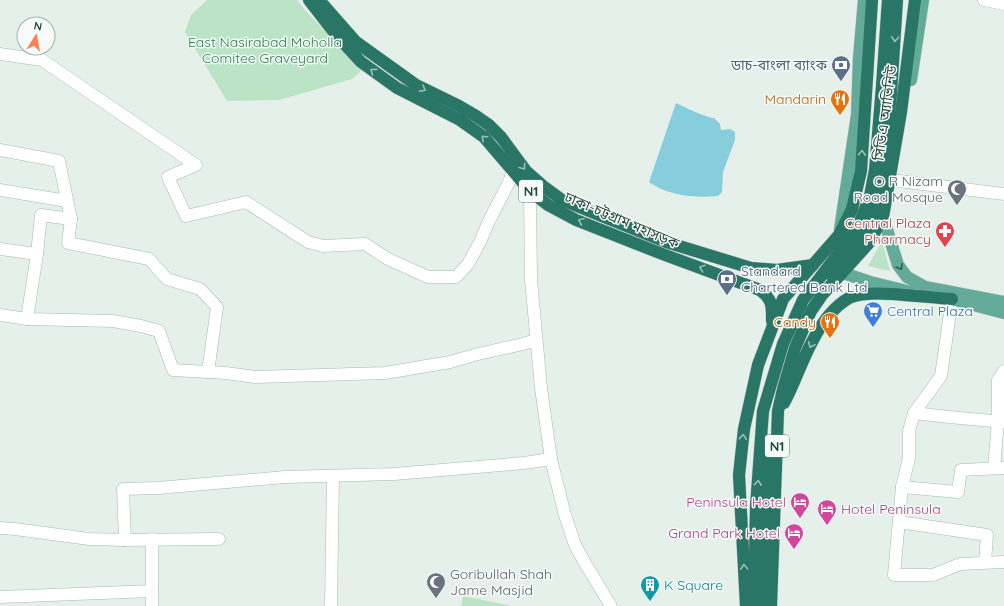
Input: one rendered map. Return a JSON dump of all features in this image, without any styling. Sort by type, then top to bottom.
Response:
[{"type":"highway","name":"ঢাকা-চট্টগ্রাম মহাসড়ক","points":[[309,0],[337,36],[361,62],[397,88],[460,120],[478,132],[498,152],[512,172],[530,191],[548,206],[576,220],[760,290],[769,298],[772,306],[771,332]]},
{"type":"highway","name":"ঢাকা-চট্টগ্রাম মহাসড়ক","points":[[319,0],[356,42],[416,85],[436,96],[460,106],[489,125],[501,137],[526,171],[562,200],[666,242],[751,268],[777,270],[813,264]]},
{"type":"highway","name":"সিডিএ অ্যাভিনিউ","points":[[746,606],[739,475],[744,429],[758,365],[783,299],[839,235],[852,209],[861,171],[872,0]]},
{"type":"highway","points":[[754,606],[756,506],[763,411],[783,344],[803,300],[857,229],[870,196],[875,170],[888,0]]},
{"type":"highway","points":[[763,606],[765,510],[771,415],[787,350],[807,306],[866,232],[878,198],[883,173],[892,94],[897,0]]},
{"type":"highway","name":"সিডিএ অ্যাভিনিউ","points":[[771,606],[778,411],[787,373],[805,324],[822,295],[869,243],[883,217],[891,180],[902,107],[915,0]]},
{"type":"highway","points":[[778,411],[790,393],[811,342],[832,312],[842,302],[861,294],[886,294],[952,299]]},
{"type":"main road","points":[[839,235],[857,115],[859,58],[864,0]]},
{"type":"main road","points":[[902,107],[910,85],[923,0]]},
{"type":"main road","points":[[883,217],[898,265],[907,277],[925,287],[1004,302]]},
{"type":"main road","points":[[843,272],[870,282],[952,299],[1004,313]]},
{"type":"street","points":[[984,0],[1004,4]]},
{"type":"street","points":[[0,54],[42,60],[196,165],[168,177],[186,216],[246,202],[308,242],[323,246],[365,244],[388,259],[428,277],[456,277],[468,264],[505,192],[512,172]]},
{"type":"street","points":[[0,150],[59,161],[71,219],[68,243],[149,259],[166,279],[200,289],[217,307],[208,372]]},
{"type":"street","points":[[891,180],[1004,194]]},
{"type":"street","points":[[0,190],[67,201]]},
{"type":"street","points":[[530,191],[531,280],[536,340],[551,459],[565,515],[575,545],[610,606]]},
{"type":"street","points":[[27,319],[37,254],[41,215],[71,219]]},
{"type":"street","points":[[0,249],[37,254]]},
{"type":"street","points":[[952,299],[941,376],[914,413],[909,431],[909,458],[902,487],[894,575],[933,575],[960,564],[1004,562]]},
{"type":"street","points":[[0,315],[27,319],[113,322],[147,328],[159,332],[173,370],[255,377],[385,373],[450,362],[536,340]]},
{"type":"street","points":[[902,487],[958,492],[961,470],[999,468],[1001,422],[998,380],[1004,371]]},
{"type":"street","points":[[914,413],[1001,422]]},
{"type":"street","points":[[125,540],[123,489],[158,488],[285,477],[394,474],[524,463],[551,459]]},
{"type":"street","points":[[331,606],[333,476]]},
{"type":"street","points":[[899,522],[987,535],[985,562]]},
{"type":"street","points":[[0,528],[89,539],[219,539]]},
{"type":"street","points":[[152,539],[152,606]]},
{"type":"street","points":[[0,597],[152,591]]},
{"type":"green space","name":"East Nasirabad Moholla Comitee Graveyard","points":[[207,0],[297,0],[362,70],[352,79],[279,100],[227,101],[185,32],[191,15]]},
{"type":"green space","points":[[882,241],[890,271],[868,266]]},
{"type":"green space","points":[[463,596],[512,606],[461,606]]},
{"type":"water","points":[[676,103],[714,118],[720,124],[721,130],[730,129],[735,132],[735,140],[723,172],[722,192],[718,196],[701,197],[682,195],[657,187],[649,182]]},
{"type":"place","name":"ডাচ-বাংলা ব্যাংক","points":[[841,82]]},
{"type":"place","name":"Mandarin","points":[[840,116]]},
{"type":"place","name":"O R Nizam Road Mosque","points":[[957,206]]},
{"type":"place","name":"Central Plaza Pharmacy","points":[[945,248]]},
{"type":"place","name":"Standard Chartered Bank Ltd","points":[[727,296]]},
{"type":"place","name":"Central Plaza","points":[[873,328]]},
{"type":"place","name":"Candy","points":[[830,339]]},
{"type":"place","name":"Peninsula Hotel","points":[[800,519]]},
{"type":"place","name":"Hotel Peninsula","points":[[827,526]]},
{"type":"place","name":"Grand Park Hotel","points":[[794,550]]},
{"type":"place","name":"Goribullah Shah Jame Masjid","points":[[436,599]]},
{"type":"place","name":"K Square","points":[[650,602]]}]
